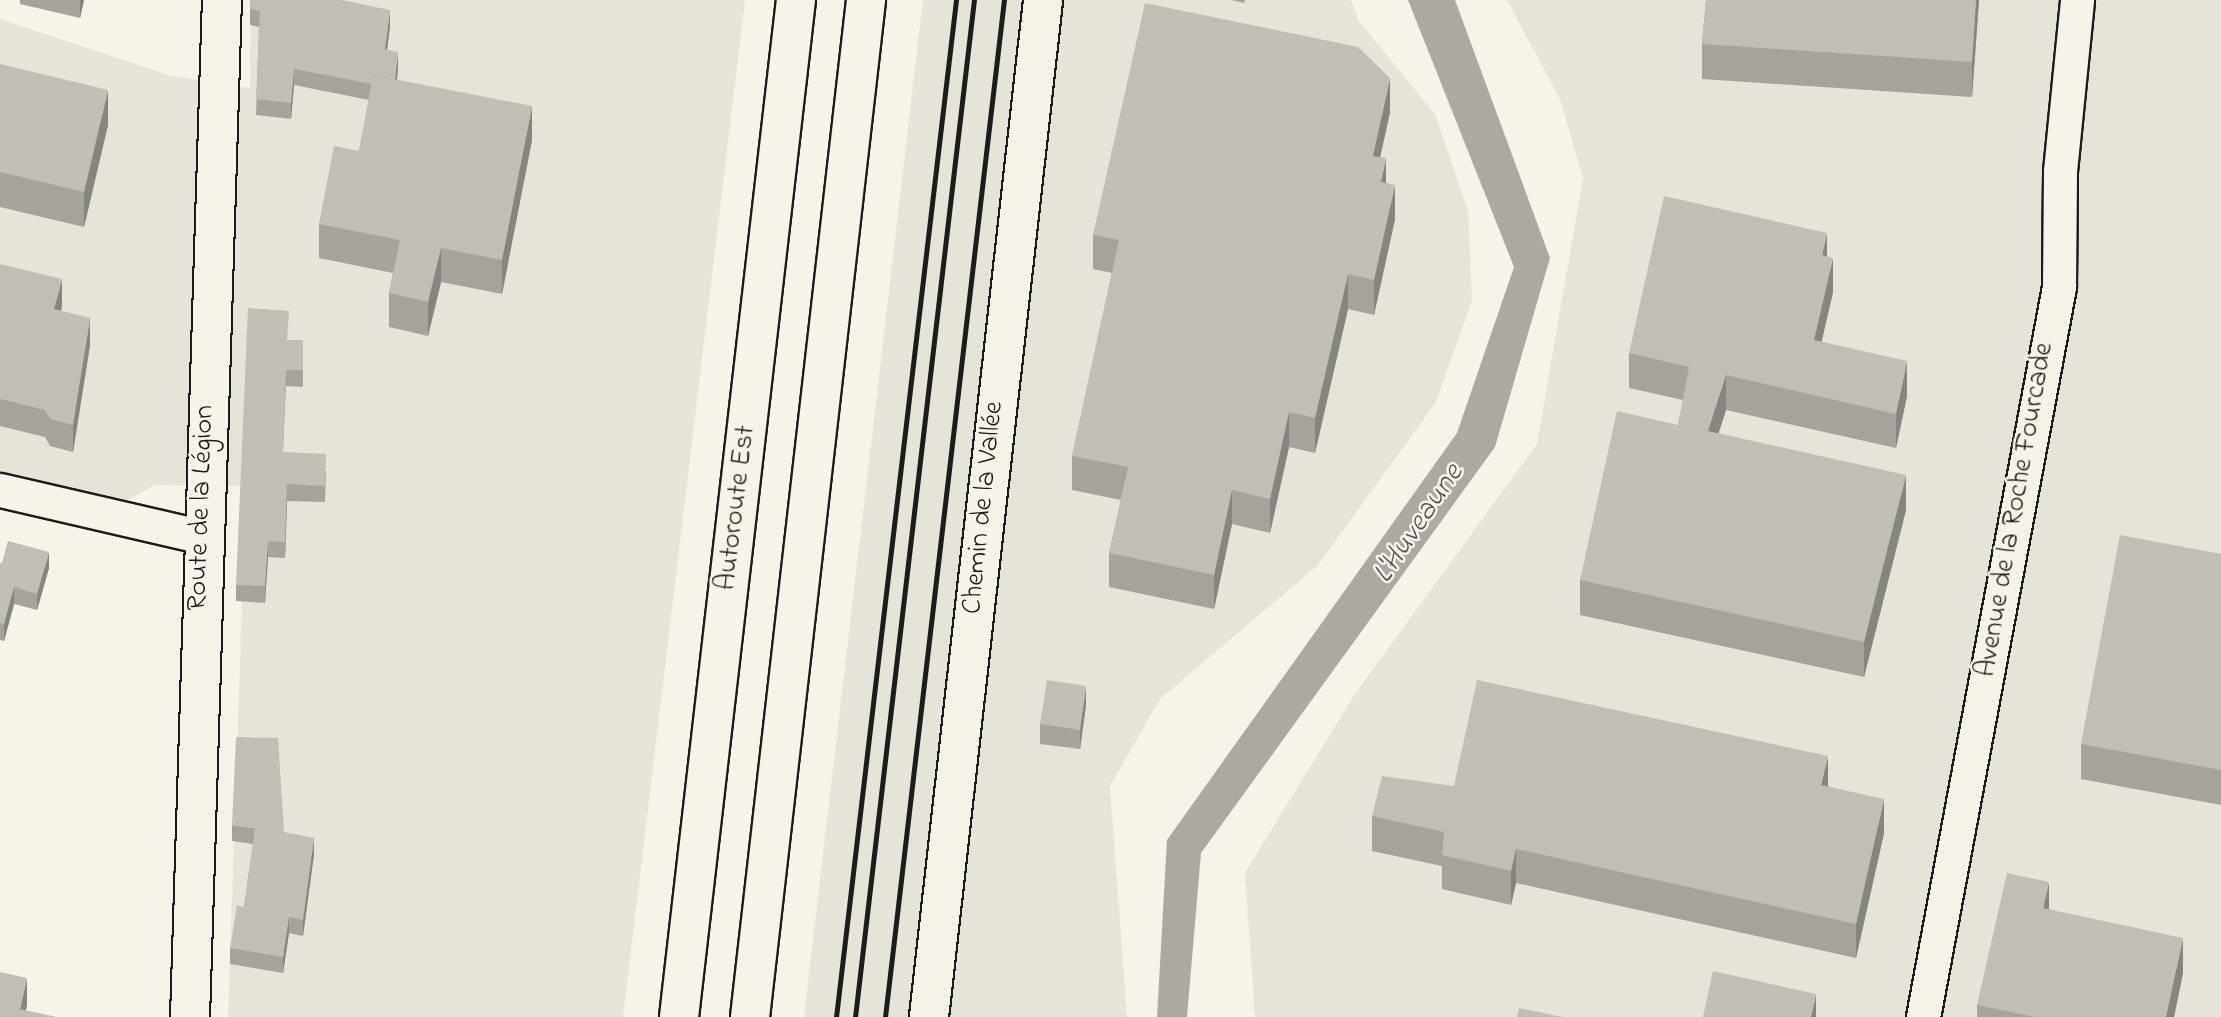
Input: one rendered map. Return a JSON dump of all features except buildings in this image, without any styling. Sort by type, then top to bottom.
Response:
[{"type":"main road","name":"Route de la Légion","points":[[190,1017],[200,536],[222,0]]},
{"type":"main road","name":"Autoroute Est","points":[[679,1017],[796,0]]},
{"type":"main road","points":[[750,1017],[866,0]]},
{"type":"main road","name":"Chemin de la Vallée","points":[[929,1017],[1043,0]]},
{"type":"street","name":"Avenue de la Roche Fourcade","points":[[1923,1017],[2059,287],[2060,171],[2077,0]]},
{"type":"street","points":[[0,490],[200,536]]},
{"type":"shaded area","points":[[251,0],[745,0],[623,1017],[228,1017],[246,486],[155,485],[109,510],[0,481],[0,19],[172,76],[250,88]]},
{"type":"shaded area","points":[[923,0],[1351,0],[1359,21],[1435,114],[1468,211],[1472,300],[1436,402],[1318,565],[1160,699],[1110,786],[1127,1017],[804,1017]]},
{"type":"shaded area","points":[[1507,0],[2221,0],[2221,1017],[1255,1017],[1245,873],[1355,694],[1537,444],[1583,178],[1560,99]]},
{"type":"water","name":"L'Huveaune","points":[[1408,0],[1455,0],[1550,258],[1495,447],[1201,853],[1187,1017],[1157,1017],[1167,840],[1457,433],[1514,267]]},
{"type":"railway","points":[[836,1017],[956,0]]},
{"type":"railway","points":[[855,1017],[974,0]]},
{"type":"railway","points":[[885,1017],[1004,0]]}]
